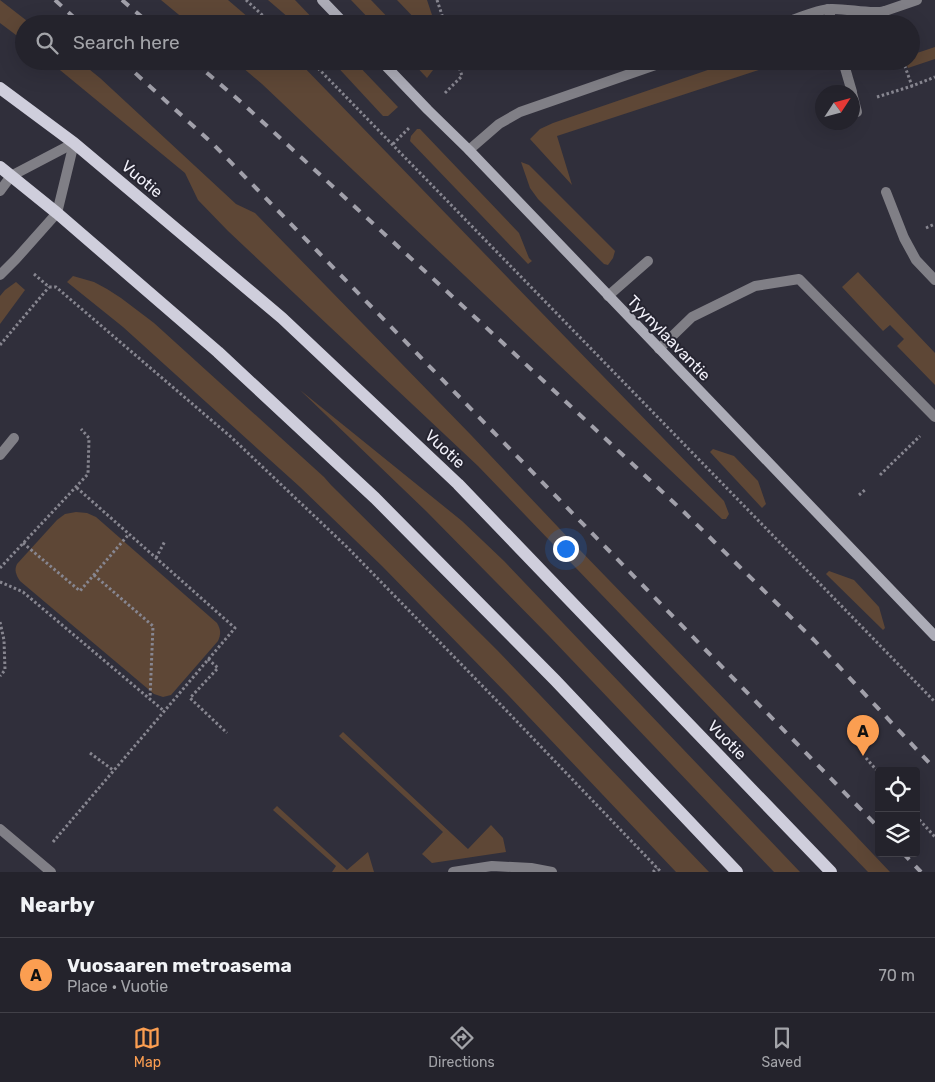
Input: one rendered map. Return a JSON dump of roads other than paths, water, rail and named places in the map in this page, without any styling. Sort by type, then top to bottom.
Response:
[{"type":"main road","name":"Vuotie","points":[[0,88],[74,143],[282,318],[458,484],[831,872]]},
{"type":"main road","points":[[0,167],[57,213],[218,352],[375,498],[555,680],[737,872]]},
{"type":"street","points":[[322,0],[336,15]]},
{"type":"street","points":[[809,15],[828,9],[852,9],[879,13],[918,0]]},
{"type":"street","points":[[828,9],[830,15]]},
{"type":"street","name":"Tyynylaavantie","points":[[390,70],[469,150],[935,636]]},
{"type":"street","points":[[469,150],[499,124],[520,112],[641,70]]},
{"type":"street","points":[[846,70],[850,85]]},
{"type":"street","points":[[0,191],[12,176],[74,143]]},
{"type":"street","points":[[0,275],[57,213],[74,143]]},
{"type":"street","points":[[886,192],[904,238],[916,260],[935,280]]},
{"type":"street","points":[[608,296],[648,261]]},
{"type":"street","points":[[659,348],[692,317],[755,286],[799,279],[935,417]]},
{"type":"street","points":[[0,455],[14,438]]},
{"type":"street","points":[[0,830],[51,872]]},
{"type":"street","points":[[453,872],[492,866],[531,868],[552,872]]},
{"type":"railway","points":[[55,0],[71,15]]},
{"type":"railway","points":[[122,0],[140,15]]},
{"type":"railway","points":[[132,70],[213,144],[875,824]]},
{"type":"railway","points":[[204,70],[241,102],[685,513],[814,640],[935,769]]},
{"type":"railway","points":[[907,857],[921,872]]},
{"type":"place","name":"Vuosaaren metroasema","points":[[863,756]]}]
